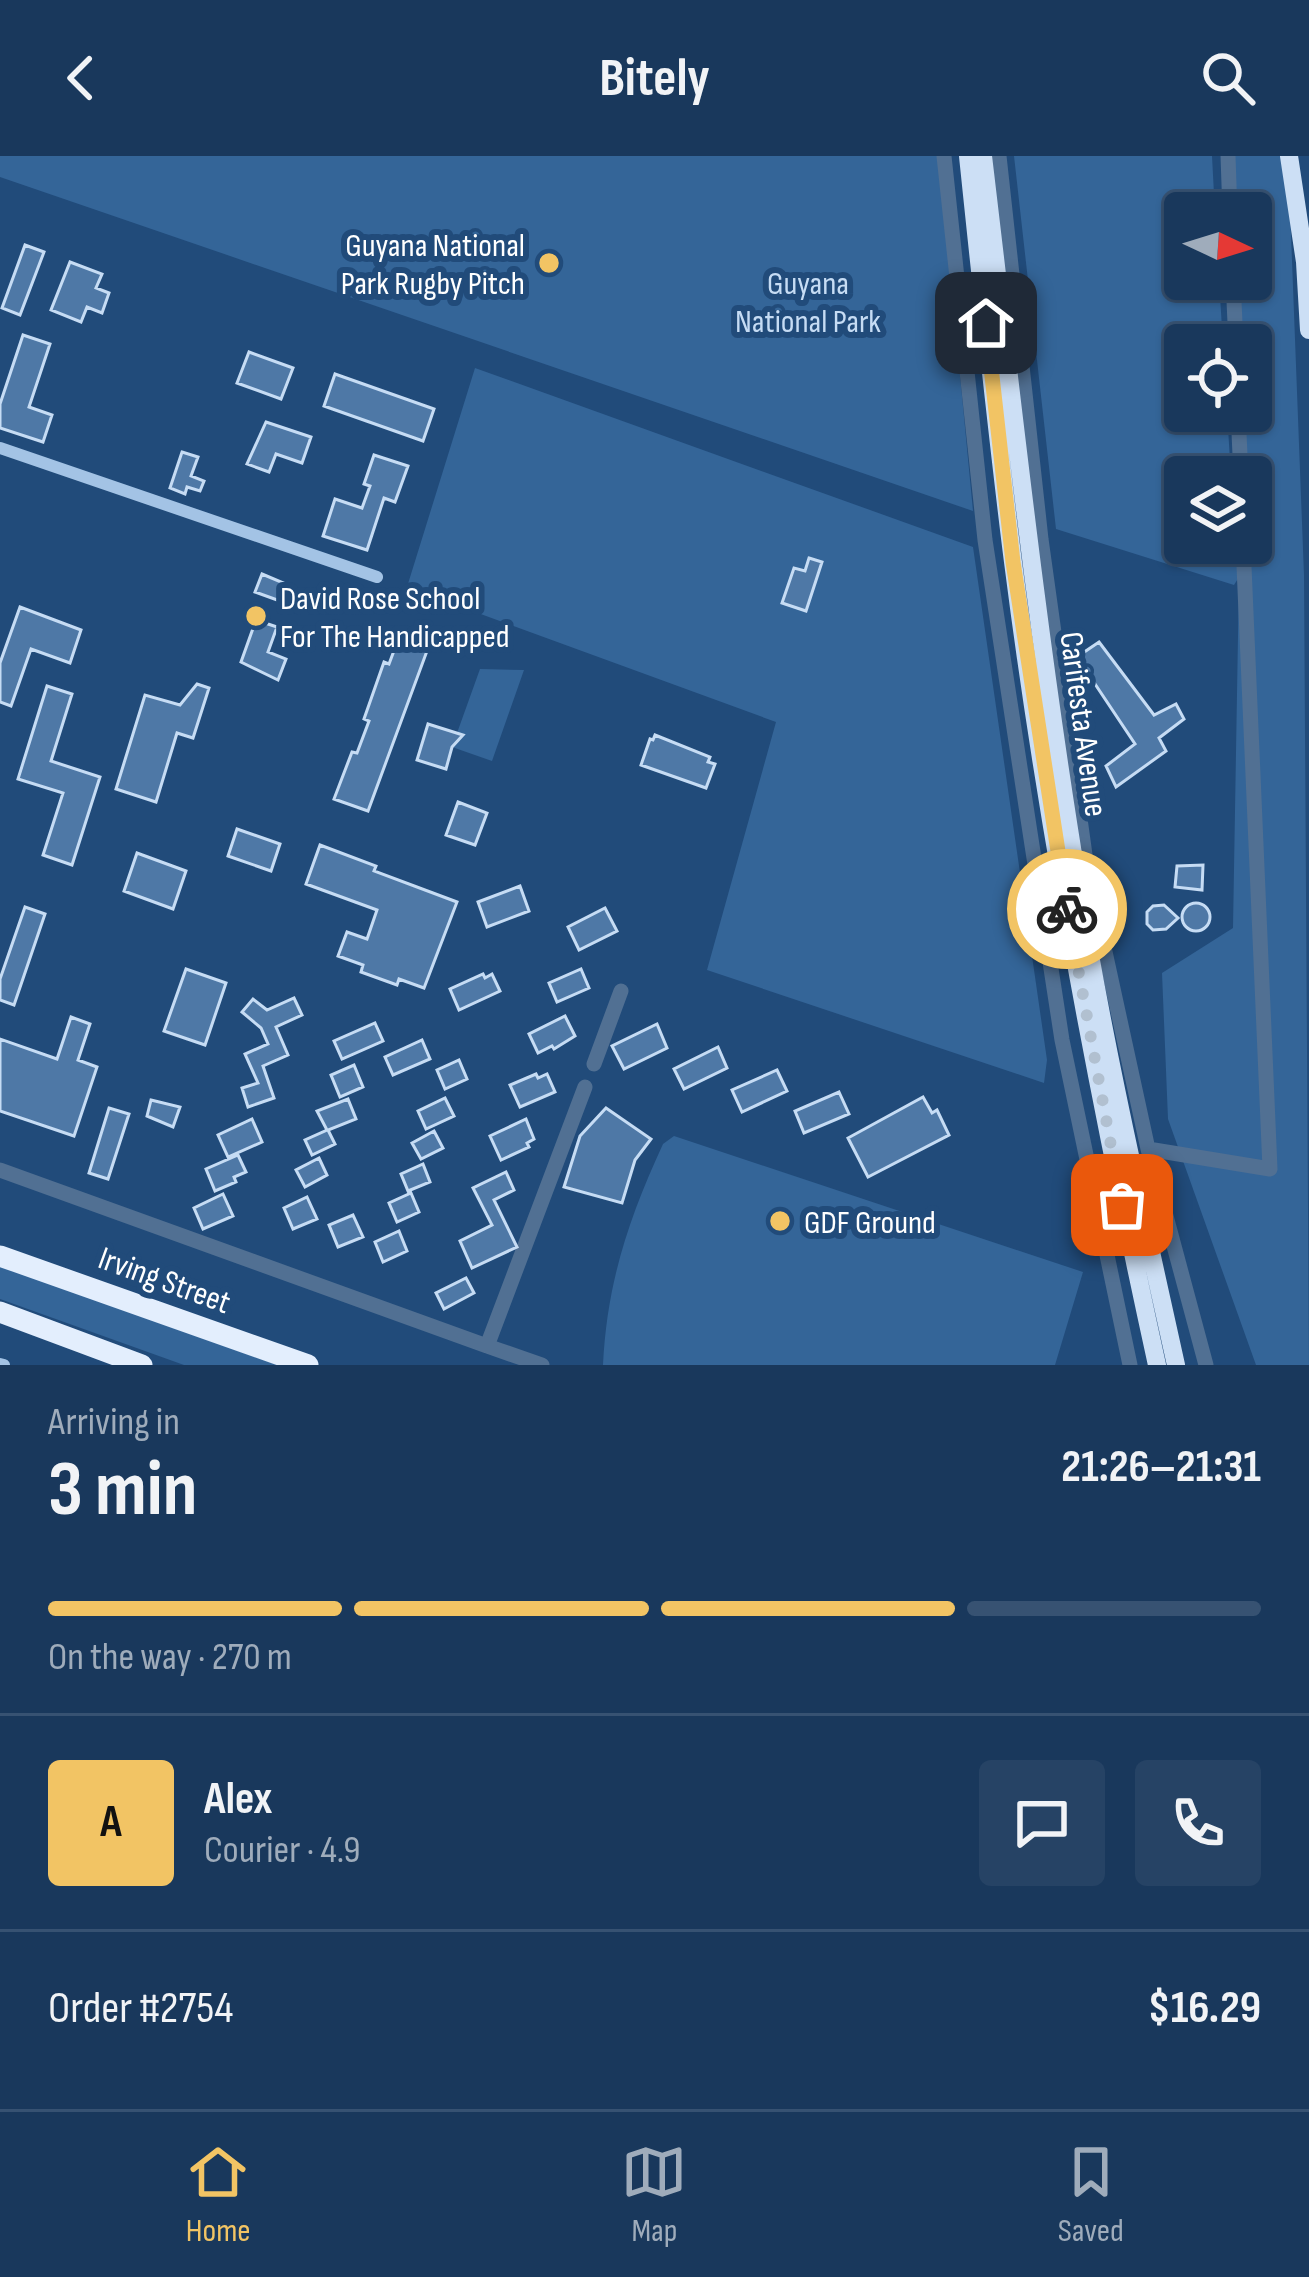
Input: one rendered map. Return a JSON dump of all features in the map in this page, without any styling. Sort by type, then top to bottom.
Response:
[{"type":"main road","name":"Carifesta Avenue","points":[[968,156],[1013,562],[1113,1166],[1157,1365]]},
{"type":"main road","name":"Carifesta Avenue","points":[[983,156],[1029,550],[1078,887],[1176,1365]]},
{"type":"main road","points":[[1289,156],[1305,262],[1309,329]]},
{"type":"main road","name":"Irving Street","points":[[0,1256],[308,1365]]},
{"type":"main road","points":[[0,1312],[129,1363]]},
{"type":"street","points":[[0,448],[377,577]]},
{"type":"green space","name":"Guyana National Park","points":[[0,156],[939,156],[973,511],[0,177]]},
{"type":"green space","points":[[1014,156],[1212,156],[1214,192],[1164,192],[1164,300],[1220,300],[1222,324],[1164,324],[1164,432],[1228,432],[1230,456],[1164,456],[1164,563],[1056,529]]},
{"type":"green space","points":[[1223,156],[1288,156],[1304,575],[1309,1365],[1256,1365],[1168,1119],[1162,973],[1233,928],[1239,577],[1234,585],[1167,564],[1272,564],[1272,456],[1234,456],[1234,432],[1272,432],[1272,324],[1229,324],[1229,300],[1272,300],[1272,192],[1224,192]]},
{"type":"green space","points":[[475,368],[973,547],[1047,1060],[1044,1083],[707,970],[776,722],[407,587]]},
{"type":"green space","points":[[480,669],[524,670],[492,761],[452,747]]},
{"type":"green space","name":"GDF Ground","points":[[674,1136],[1083,1272],[1055,1365],[603,1365],[609,1306],[622,1251],[663,1144]]},
{"type":"green space","points":[[0,1266],[278,1365],[184,1365],[0,1299]]},
{"type":"building","points":[[25,245],[44,252],[20,315],[2,308]]},
{"type":"building","points":[[70,262],[102,274],[96,288],[109,293],[102,313],[87,307],[81,322],[51,310]]},
{"type":"building","points":[[23,335],[50,344],[29,407],[52,415],[43,442],[0,428],[0,404]]},
{"type":"building","points":[[249,352],[293,368],[281,399],[237,383]]},
{"type":"building","points":[[335,374],[434,409],[423,441],[324,406]]},
{"type":"building","points":[[266,422],[311,437],[302,463],[276,454],[269,472],[247,464]]},
{"type":"building","points":[[182,452],[198,457],[191,476],[204,481],[200,491],[187,487],[185,494],[170,488]]},
{"type":"building","points":[[374,455],[408,466],[395,502],[384,498],[367,550],[323,536],[335,499],[362,508]]},
{"type":"building","points":[[809,558],[822,562],[806,611],[782,603],[794,568],[805,571]]},
{"type":"building","points":[[262,574],[286,584],[280,601],[255,592]]},
{"type":"building","points":[[20,607],[81,630],[70,663],[31,649],[11,706],[0,702],[0,663]]},
{"type":"building","points":[[256,620],[277,627],[268,652],[286,659],[278,680],[241,662]]},
{"type":"building","points":[[398,640],[427,651],[368,811],[334,799],[369,721],[364,719],[384,662],[389,664]]},
{"type":"building","points":[[1099,642],[1154,715],[1176,704],[1184,719],[1159,738],[1166,751],[1116,787],[1106,766],[1135,744],[1077,657]]},
{"type":"building","points":[[197,684],[209,688],[193,738],[177,733],[156,802],[116,789],[145,695],[180,705]]},
{"type":"building","points":[[47,686],[72,694],[51,761],[100,777],[72,865],[43,855],[63,793],[18,779]]},
{"type":"building","points":[[428,724],[463,735],[452,747],[446,769],[417,760]]},
{"type":"building","points":[[655,735],[710,757],[708,762],[715,764],[706,788],[641,765]]},
{"type":"building","points":[[458,802],[487,813],[475,845],[446,835]]},
{"type":"building","points":[[237,829],[280,844],[271,871],[228,856]]},
{"type":"building","points":[[320,845],[457,902],[424,988],[399,979],[397,985],[361,972],[363,965],[338,956],[347,932],[367,939],[377,910],[306,884]]},
{"type":"building","points":[[137,853],[186,871],[173,909],[124,891]]},
{"type":"building","points":[[1203,865],[1202,890],[1175,887],[1177,866]]},
{"type":"building","points":[[520,886],[529,911],[487,927],[478,902]]},
{"type":"building","points":[[1196,903],[1206,907],[1210,917],[1206,927],[1196,931],[1186,927],[1182,917],[1186,907]]},
{"type":"building","points":[[1164,905],[1178,918],[1166,929],[1153,930],[1147,924],[1147,912]]},
{"type":"building","points":[[25,907],[45,914],[14,1005],[0,1000],[0,979]]},
{"type":"building","points":[[605,908],[617,931],[579,950],[568,927]]},
{"type":"building","points":[[186,969],[226,983],[205,1045],[164,1031]]},
{"type":"building","points":[[581,969],[589,988],[557,1002],[549,983]]},
{"type":"building","points":[[483,974],[485,978],[492,974],[500,991],[459,1010],[450,989]]},
{"type":"building","points":[[294,998],[302,1015],[276,1027],[288,1055],[263,1066],[274,1098],[248,1107],[242,1088],[258,1083],[245,1054],[268,1044],[261,1028],[242,1012],[253,999],[267,1010]]},
{"type":"building","points":[[565,1016],[575,1036],[538,1053],[529,1034]]},
{"type":"building","points":[[71,1017],[90,1024],[78,1060],[97,1067],[74,1136],[0,1111],[0,1039],[57,1059]]},
{"type":"building","points":[[375,1023],[383,1041],[342,1059],[334,1041]]},
{"type":"building","points":[[657,1024],[667,1048],[624,1069],[612,1046]]},
{"type":"building","points":[[422,1040],[430,1059],[393,1075],[385,1057]]},
{"type":"building","points":[[718,1047],[727,1068],[684,1089],[674,1069]]},
{"type":"building","points":[[459,1060],[467,1079],[445,1089],[437,1070]]},
{"type":"building","points":[[354,1065],[363,1087],[340,1097],[331,1075]]},
{"type":"building","points":[[777,1070],[787,1091],[742,1112],[732,1090]]},
{"type":"building","points":[[536,1074],[538,1078],[547,1074],[555,1092],[520,1107],[510,1085]]},
{"type":"building","points":[[839,1092],[849,1114],[804,1133],[795,1111]]},
{"type":"building","points":[[923,1097],[932,1113],[937,1110],[949,1135],[868,1177],[848,1138]]},
{"type":"building","points":[[445,1098],[454,1116],[426,1129],[418,1111]]},
{"type":"building","points":[[348,1099],[356,1119],[328,1130],[335,1144],[312,1155],[305,1140],[327,1130],[317,1111]]},
{"type":"building","points":[[151,1100],[180,1107],[173,1127],[147,1116]]},
{"type":"building","points":[[109,1108],[129,1114],[108,1179],[89,1173]]},
{"type":"building","points":[[606,1108],[651,1139],[635,1160],[622,1203],[564,1187],[580,1136]]},
{"type":"building","points":[[252,1119],[262,1142],[228,1157],[218,1135]]},
{"type":"building","points":[[526,1119],[534,1139],[527,1143],[529,1147],[501,1160],[490,1136]]},
{"type":"building","points":[[434,1131],[443,1148],[421,1159],[412,1143]]},
{"type":"building","points":[[238,1155],[246,1172],[215,1191],[206,1169]]},
{"type":"building","points":[[319,1158],[327,1175],[305,1187],[296,1170]]},
{"type":"building","points":[[423,1164],[430,1182],[408,1191],[401,1174]]},
{"type":"building","points":[[506,1172],[514,1190],[494,1200],[517,1247],[472,1268],[460,1241],[492,1225],[473,1188]]},
{"type":"building","points":[[411,1193],[419,1212],[397,1222],[389,1203]]},
{"type":"building","points":[[223,1194],[233,1216],[203,1229],[194,1208]]},
{"type":"building","points":[[307,1197],[317,1219],[293,1229],[284,1208]]},
{"type":"building","points":[[353,1215],[363,1237],[338,1247],[329,1225]]},
{"type":"building","points":[[399,1231],[407,1251],[383,1262],[375,1242]]},
{"type":"building","points":[[466,1278],[474,1293],[444,1309],[436,1293]]},
{"type":"waterway","points":[[944,156],[985,540],[1062,1040],[1130,1365]]},
{"type":"waterway","points":[[999,156],[1041,539],[1087,869],[1148,1149],[1206,1365]]},
{"type":"waterway","points":[[1228,156],[1229,192]]},
{"type":"waterway","points":[[1234,300],[1235,324]]},
{"type":"waterway","points":[[1239,432],[1240,456]]},
{"type":"waterway","points":[[1148,1149],[1270,1169],[1244,564]]},
{"type":"waterway","points":[[594,1064],[621,991]]},
{"type":"waterway","points":[[0,1170],[487,1346],[585,1087]]},
{"type":"waterway","points":[[487,1346],[542,1365]]},
{"type":"way so far","points":[[1067,909],[1122,1205]]},
{"type":"place","name":"Guyana National Park Rugby Pitch","points":[[549,263]]},
{"type":"place","name":"David Rose School For The Handicapped","points":[[256,616]]},
{"type":"place","name":"GDF Ground","points":[[780,1221]]},
{"type":"route","points":[[986,323],[1013,562],[1067,909]]}]
